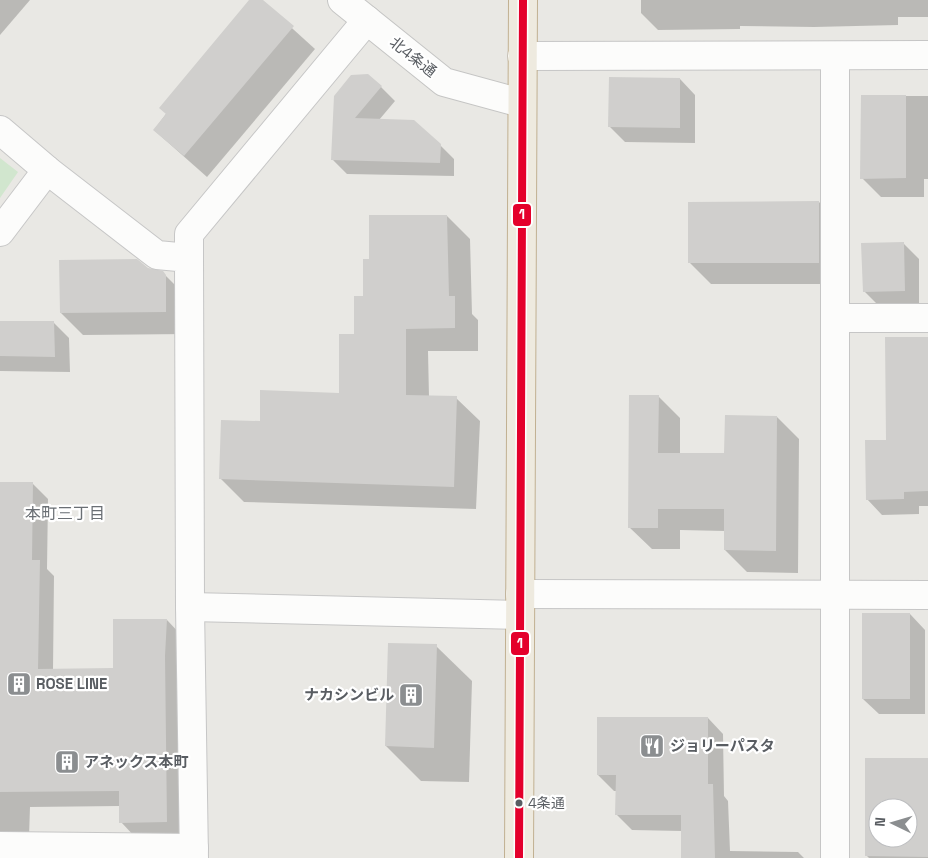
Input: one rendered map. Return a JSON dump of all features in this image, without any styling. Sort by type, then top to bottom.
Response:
[{"type":"highway","points":[[519,858],[523,0]]},
{"type":"street","name":"北4条通","points":[[342,0],[444,82],[522,103]]},
{"type":"street","points":[[0,846],[194,853],[190,607],[188,234],[366,20]]},
{"type":"street","points":[[522,56],[835,57],[928,55]]},
{"type":"street","points":[[835,57],[835,858]]},
{"type":"street","points":[[0,130],[47,170],[157,255],[189,258]]},
{"type":"street","points":[[0,232],[47,170]]},
{"type":"street","points":[[836,318],[928,318]]},
{"type":"street","points":[[190,607],[520,604],[928,595]]},
{"type":"green space","points":[[0,158],[18,172],[0,198]]},
{"type":"building","points":[[249,0],[263,0],[294,26],[184,156],[153,130],[166,114],[159,108]]},
{"type":"building","points":[[368,74],[382,86],[355,118],[414,120],[441,144],[440,163],[331,160],[334,96],[351,75]]},
{"type":"building","points":[[609,77],[680,78],[680,128],[608,127]]},
{"type":"building","points":[[861,95],[906,95],[906,178],[860,179]]},
{"type":"building","points":[[819,201],[819,263],[688,263],[688,202]]},
{"type":"building","points":[[369,215],[447,215],[449,296],[455,296],[455,328],[406,329],[406,395],[457,396],[454,487],[219,479],[221,420],[260,421],[260,390],[339,393],[339,334],[354,334],[354,296],[363,296],[363,259],[369,259]]},
{"type":"building","points":[[904,242],[905,291],[863,292],[861,243]]},
{"type":"building","points":[[137,259],[148,268],[163,271],[166,275],[166,312],[60,313],[59,260]]},
{"type":"building","points":[[0,321],[54,321],[55,357],[0,356]]},
{"type":"building","points":[[885,337],[928,337],[928,491],[904,492],[904,499],[866,500],[865,440],[886,440]]},
{"type":"building","points":[[629,395],[659,395],[658,453],[724,453],[725,415],[777,416],[776,551],[724,550],[724,509],[658,509],[658,528],[628,528]]},
{"type":"building","points":[[0,482],[33,482],[32,560],[40,560],[38,669],[113,668],[113,619],[167,619],[165,656],[167,822],[119,823],[119,791],[0,792]]},
{"type":"building","points":[[862,613],[910,613],[910,699],[862,699]]},
{"type":"building","name":"ナカシンビル","points":[[388,643],[437,644],[434,748],[385,746]]},
{"type":"building","points":[[597,717],[708,717],[708,784],[713,784],[715,858],[681,858],[681,815],[615,815],[616,775],[597,775]]},
{"type":"building","points":[[865,758],[928,758],[928,857],[865,856]]},
{"type":"transit line","name":"1","points":[[519,858],[523,0]]},
{"type":"place","name":"ROSE LINE","points":[[19,684]]},
{"type":"place","name":"ナカシンビル","points":[[411,695]]},
{"type":"place","name":"ジョリーパスタ","points":[[652,746]]},
{"type":"place","name":"アネックス本町","points":[[67,762]]},
{"type":"place","name":"4条通","points":[[519,803]]},
{"type":"district","name":"本町三丁目","points":[[65,513]]}]
